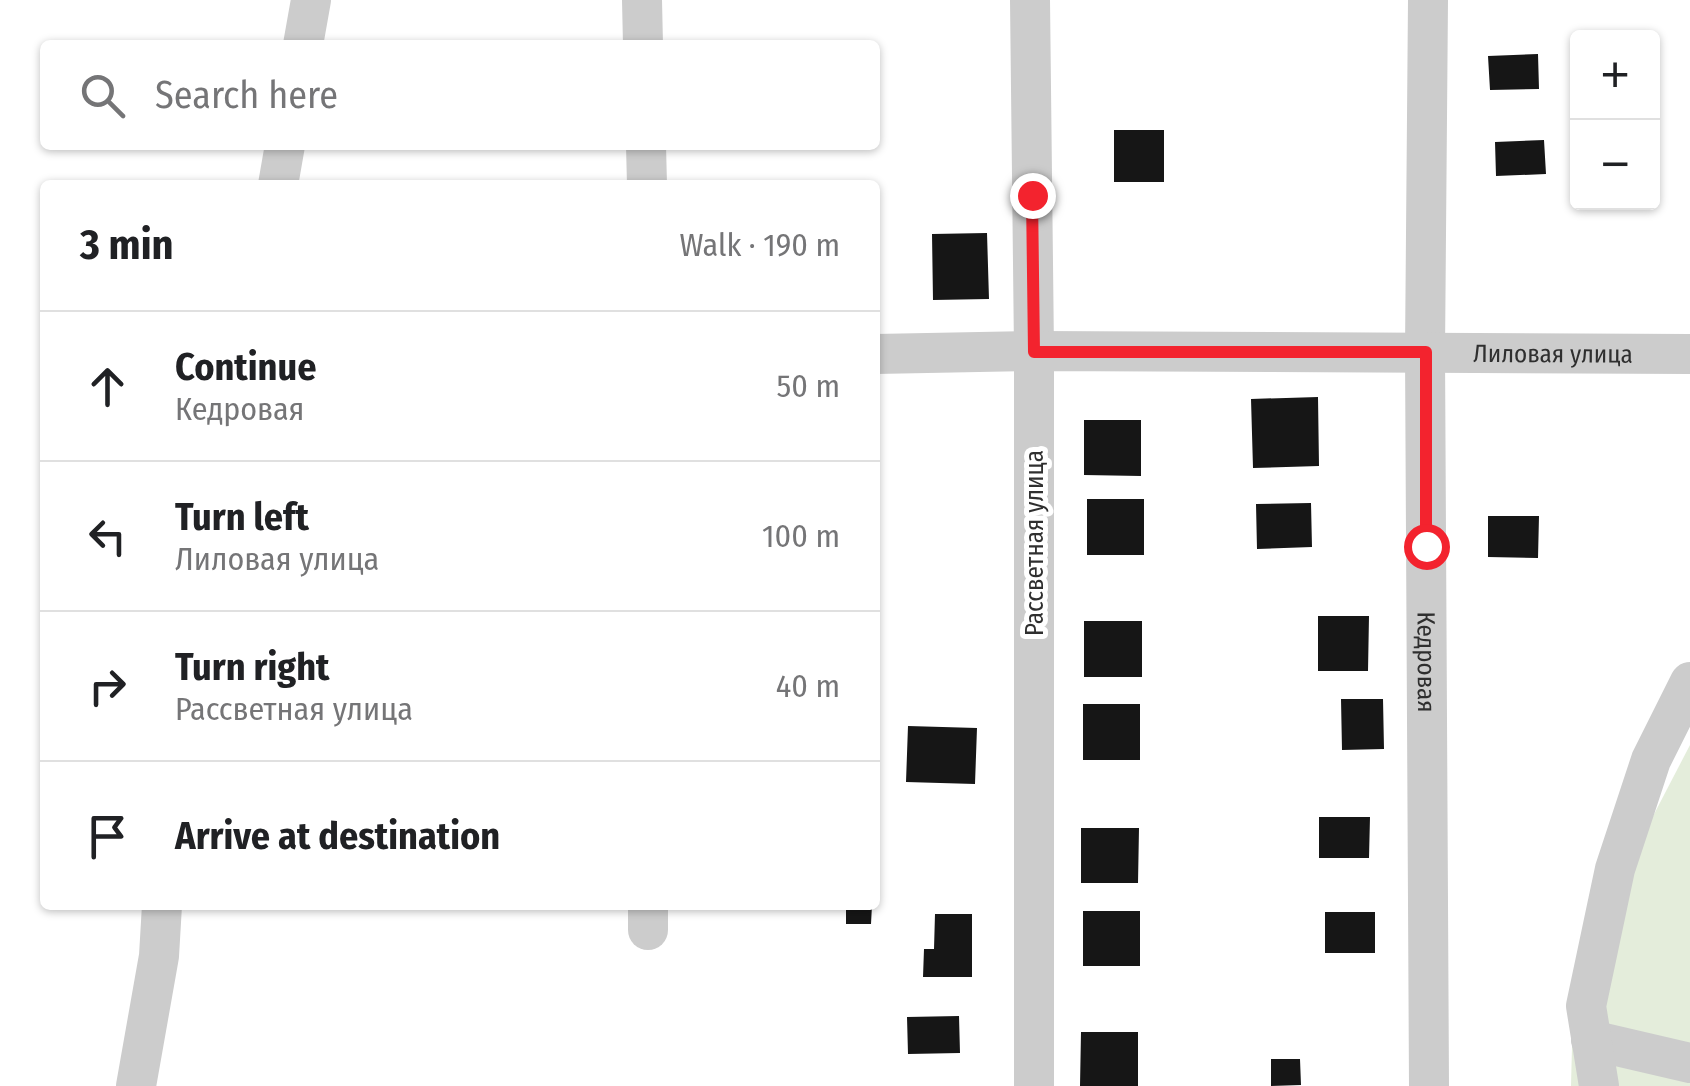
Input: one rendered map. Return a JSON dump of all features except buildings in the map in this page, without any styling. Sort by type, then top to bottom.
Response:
[{"type":"street","points":[[303,40],[310,0]]},
{"type":"street","points":[[642,0],[643,40]]},
{"type":"street","name":"Рассветная улица","points":[[1030,0],[1034,1086]]},
{"type":"street","name":"Кедровая","points":[[1428,0],[1429,1086]]},
{"type":"street","points":[[279,180],[284,150]]},
{"type":"street","points":[[646,150],[648,180]]},
{"type":"street","name":"Лиловая улица","points":[[880,354],[1690,354]]},
{"type":"street","points":[[1599,1086],[1586,1006],[1615,869],[1651,760],[1690,682]]},
{"type":"street","points":[[136,1086],[159,956],[162,910]]},
{"type":"street","points":[[1590,1040],[1690,1063]]},
{"type":"green space","points":[[1690,745],[1690,1086],[1571,1086],[1574,968]]},
{"type":"route","points":[[1032,195],[1034,352],[1426,352],[1426,546]]}]
